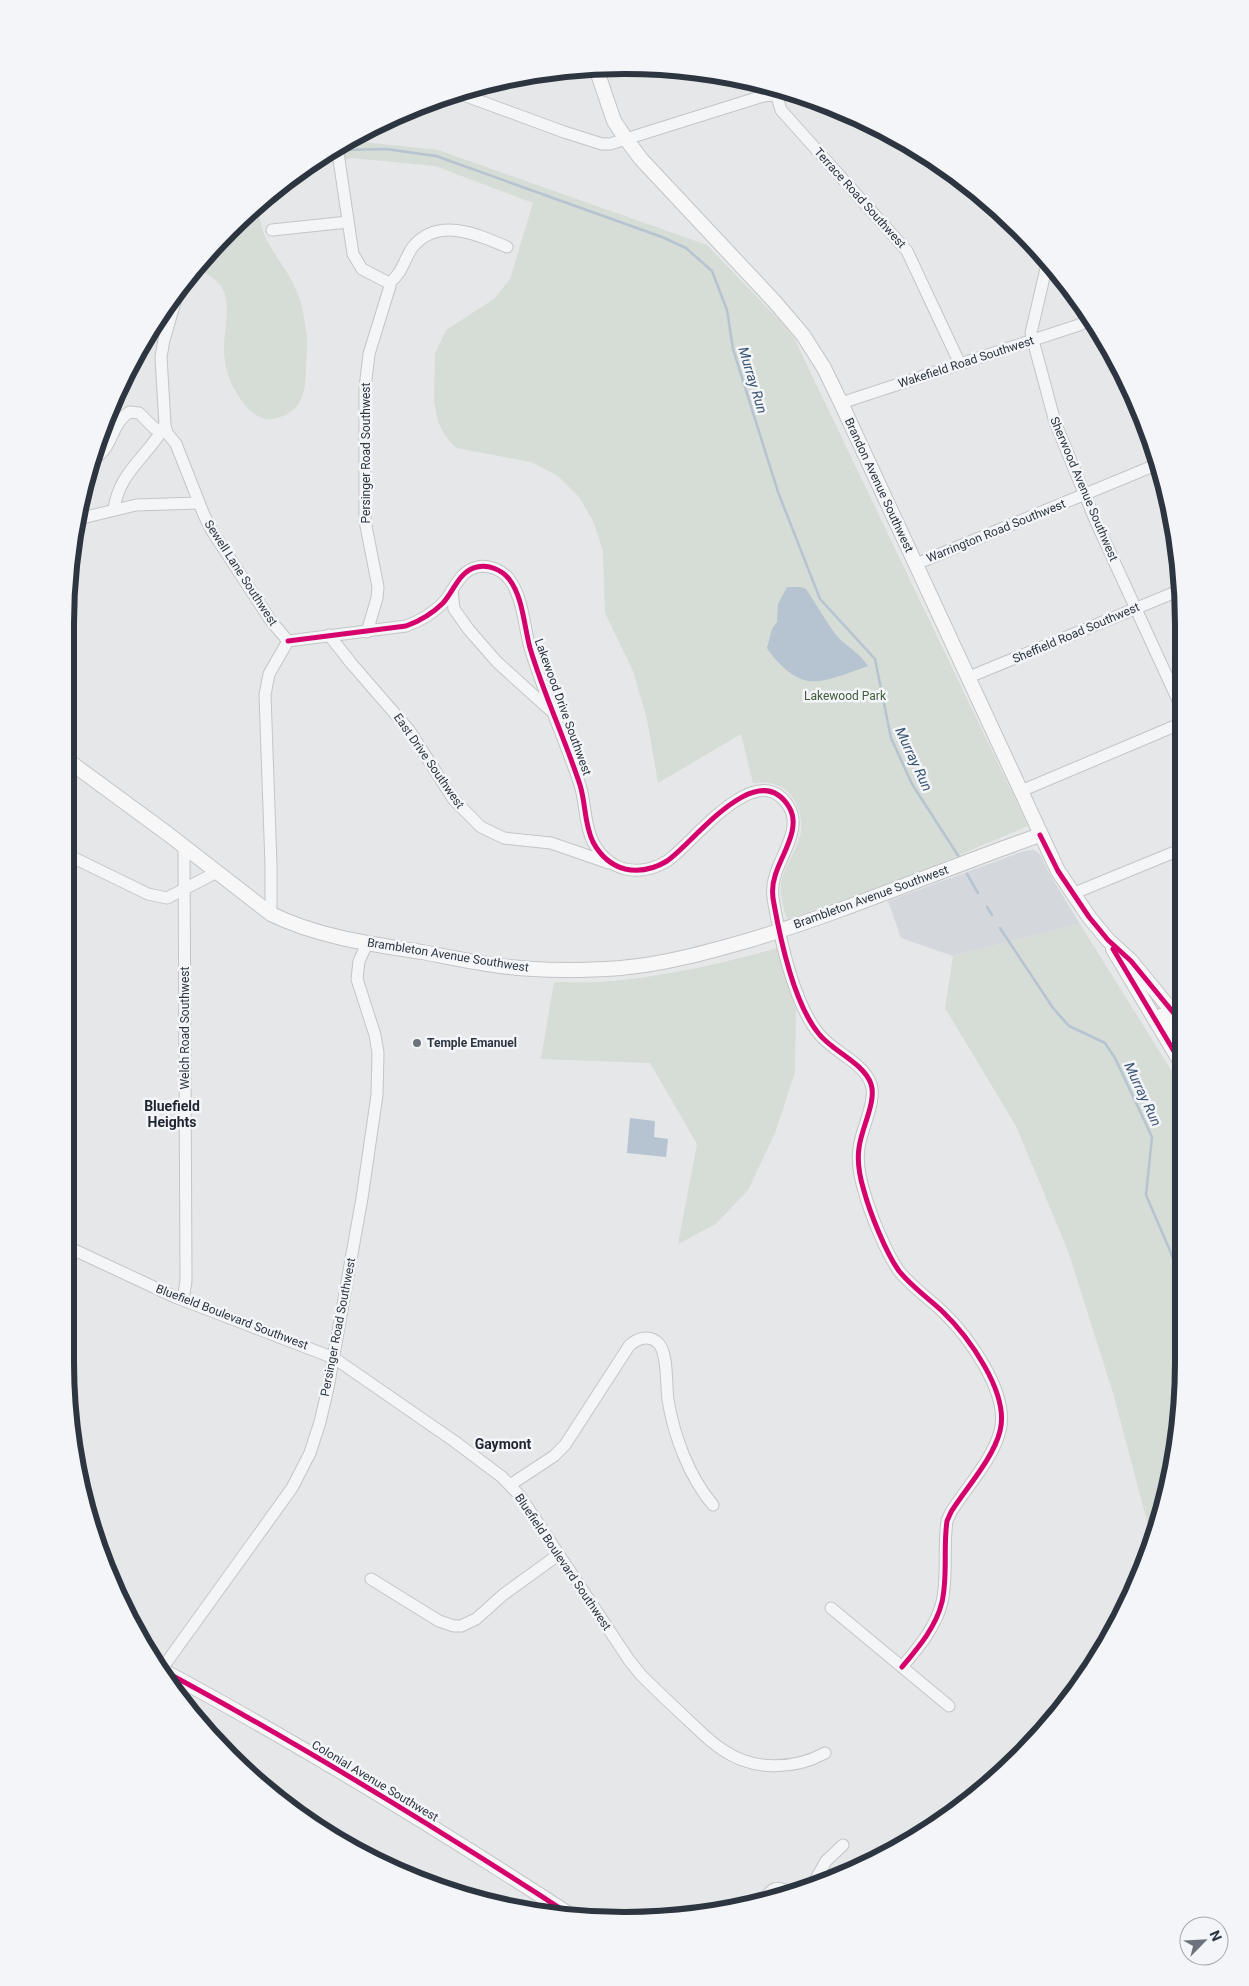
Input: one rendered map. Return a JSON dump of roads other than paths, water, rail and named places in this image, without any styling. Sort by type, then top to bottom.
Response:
[{"type":"main road","name":"Brandon Avenue Southwest","points":[[598,75],[614,121],[641,160],[774,301],[803,335],[824,368],[970,678],[1058,871],[1072,894],[1108,940],[1175,1053]]},
{"type":"main road","name":"Brambleton Avenue Southwest","points":[[74,765],[271,914],[289,923],[310,930],[368,942],[498,966],[533,969],[590,970],[654,964],[724,948],[780,931],[868,900],[1040,835]]},
{"type":"main road","name":"Brandon Avenue Southwest","points":[[1108,940],[1132,961],[1175,1015]]},
{"type":"main road","name":"Brandon Avenue Southwest","points":[[1123,968],[1175,1034]]},
{"type":"main road","name":"Colonial Avenue Southwest","points":[[175,1678],[415,1816],[558,1908]]},
{"type":"street","points":[[762,92],[763,96]]},
{"type":"street","points":[[470,96],[602,144],[610,144],[771,94]]},
{"type":"street","name":"Terrace Road Southwest","points":[[777,96],[781,110],[907,251],[960,364]]},
{"type":"street","points":[[338,155],[353,254],[356,262],[368,273],[389,283],[400,273],[413,248],[422,238],[436,230],[463,231],[479,235],[507,247]]},
{"type":"street","points":[[272,230],[348,222]]},
{"type":"street","name":"Sherwood Avenue Southwest","points":[[1046,269],[1032,324],[1032,340],[1056,427],[1084,495],[1175,694]]},
{"type":"street","name":"Persinger Road Southwest","points":[[367,632],[377,598],[378,587],[366,521],[365,388],[369,354],[390,289],[389,283]]},
{"type":"street","points":[[114,510],[115,501],[124,479],[164,430],[161,357],[172,311]]},
{"type":"street","name":"Wakefield Road Southwest","points":[[841,403],[1084,322]]},
{"type":"street","name":"Sewell Lane Southwest","points":[[102,452],[122,420],[130,412],[139,413],[164,430],[181,454],[199,503],[212,531],[272,621],[288,641]]},
{"type":"street","name":"Warrington Road Southwest","points":[[916,564],[1152,467]]},
{"type":"street","points":[[84,518],[114,510],[153,504],[199,503]]},
{"type":"street","name":"Lakewood Drive Southwest","points":[[288,641],[367,632],[406,626],[418,622],[441,605],[465,573],[479,566],[497,569],[510,580],[518,597],[536,668],[580,785],[589,833],[594,845],[611,864]]},
{"type":"street","name":"Lakewood Drive Southwest","points":[[452,590],[454,609],[469,630],[497,662],[552,711]]},
{"type":"street","name":"Sheffield Road Southwest","points":[[970,678],[1174,593]]},
{"type":"street","name":"East Drive Southwest","points":[[329,635],[409,730],[454,800],[481,826],[504,838],[551,843],[611,864]]},
{"type":"street","points":[[271,914],[271,866],[264,694],[269,674],[288,641]]},
{"type":"street","points":[[1021,791],[1175,727]]},
{"type":"street","points":[[611,864],[636,871],[658,866],[684,848],[716,814],[729,804],[756,792],[770,792],[777,795],[789,806],[793,820],[792,833],[775,874],[773,897],[796,991],[812,1025],[831,1048],[861,1069],[871,1083],[872,1095],[861,1135],[858,1159],[864,1190],[888,1251],[899,1270],[945,1313],[974,1348],[990,1378],[1000,1410],[1000,1431],[989,1456],[951,1512],[947,1521],[944,1590],[940,1612],[923,1641],[902,1668]]},
{"type":"street","name":"Welch Road Southwest","points":[[184,847],[186,1281],[184,1300]]},
{"type":"street","points":[[1072,894],[1175,852]]},
{"type":"street","points":[[74,858],[148,894],[167,898],[217,872]]},
{"type":"street","name":"Persinger Road Southwest","points":[[165,1664],[292,1488],[302,1469],[320,1422],[334,1358],[362,1198],[377,1095],[378,1053],[375,1035],[357,979],[359,961],[368,942]]},
{"type":"street","name":"Bluefield Boulevard Southwest","points":[[74,1250],[184,1300],[334,1358],[454,1441],[510,1485],[530,1510],[558,1555],[641,1675],[722,1750],[746,1762],[774,1766],[806,1762],[825,1753]]},
{"type":"street","points":[[510,1485],[554,1456],[565,1445],[629,1346],[640,1338],[652,1339],[662,1349],[668,1400],[681,1446],[698,1484],[713,1505]]},
{"type":"street","points":[[371,1579],[439,1621],[454,1626],[461,1626],[476,1619],[504,1594],[558,1555]]},
{"type":"street","points":[[831,1608],[949,1706]]},
{"type":"street","points":[[817,1877],[826,1861],[843,1845]]},
{"type":"street","points":[[770,1892],[774,1888],[782,1889]]},
{"type":"water","points":[[787,587],[806,589],[837,636],[861,657],[868,666],[822,681],[808,681],[790,673],[779,663],[767,648],[772,629],[777,622],[778,604]]},
{"type":"water","points":[[630,1118],[655,1121],[654,1137],[668,1139],[666,1157],[627,1153]]},
{"type":"waterway","name":"Murray Run","points":[[346,150],[386,149],[436,156],[662,237],[686,248],[712,271],[727,310],[733,349],[778,492],[820,599],[875,659],[891,738],[912,784],[959,857]]},
{"type":"waterway","name":"Murray Run","points":[[967,874],[978,893]]},
{"type":"waterway","name":"Murray Run","points":[[987,907],[992,915]]},
{"type":"waterway","name":"Murray Run","points":[[1000,928],[1053,1008],[1069,1026],[1105,1043],[1115,1058],[1152,1137],[1146,1195],[1175,1265]]},
{"type":"place","name":"Temple Emanuel","points":[[417,1043]]},
{"type":"district","name":"Bluefield Heights","points":[[172,1114]]},
{"type":"district","name":"Gaymont","points":[[503,1444]]},
{"type":"park label","name":"Lakewood Park","points":[[845,696]]}]
